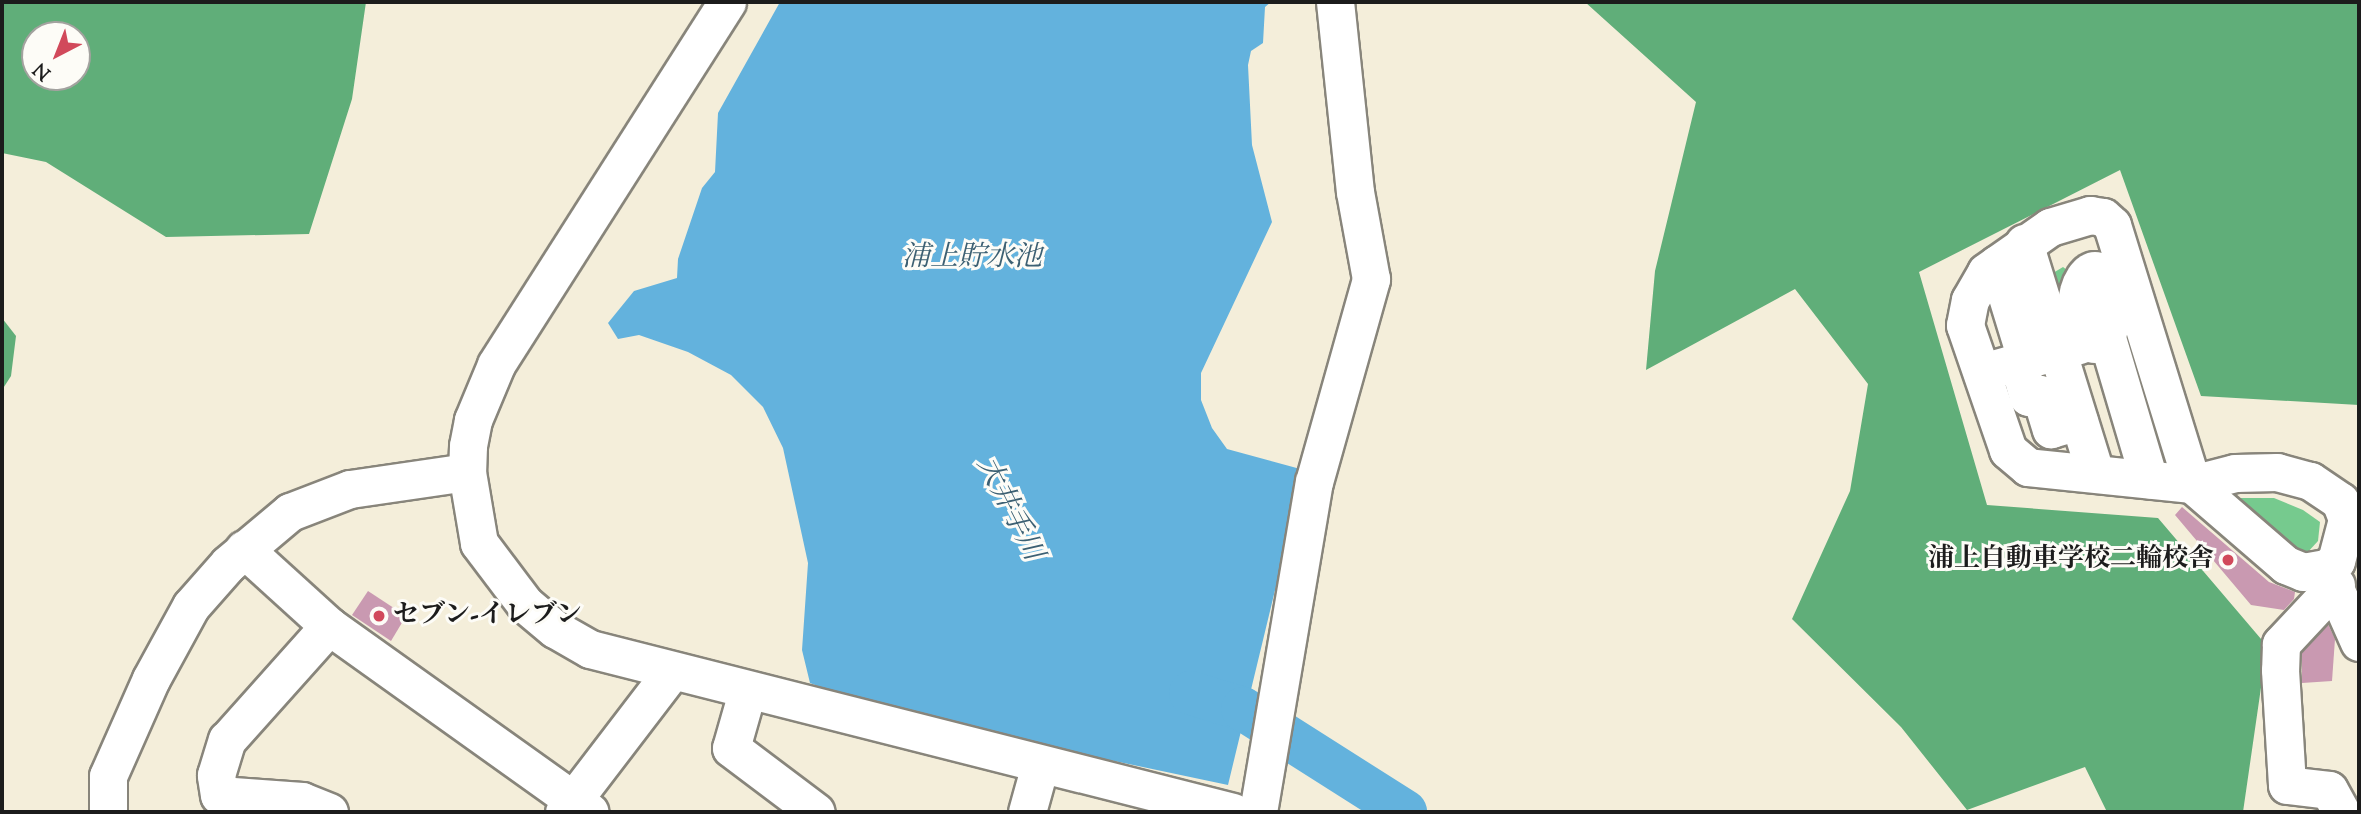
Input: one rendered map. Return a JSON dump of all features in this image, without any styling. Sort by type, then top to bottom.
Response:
[{"type":"street","points":[[727,2],[496,365],[473,420],[467,472],[479,543],[525,604],[555,629],[590,649],[671,673],[1233,812]]},
{"type":"street","points":[[1258,812],[1287,657],[1314,482],[1371,279],[1355,192],[1335,2]]},
{"type":"street","points":[[2144,463],[2095,473],[2028,467],[2008,450],[2007,410],[2018,362],[2060,277],[2103,217],[2112,225],[2192,484]]},
{"type":"street","points":[[2018,362],[2060,277]]},
{"type":"street","points":[[2007,410],[2034,413],[2043,447],[2087,429],[2110,409],[2090,388],[2060,277]]},
{"type":"street","points":[[2060,277],[2144,463]]},
{"type":"street","points":[[2140,314],[2060,277],[1970,300],[1965,325],[2018,362],[2087,429],[2144,463],[2192,484],[2286,565],[2303,572],[2331,577]]},
{"type":"street","points":[[2087,429],[2095,473]]},
{"type":"street","points":[[80,812],[108,776],[151,679],[191,606],[244,549],[290,512],[349,489],[467,472]]},
{"type":"street","points":[[2192,484],[2235,473],[2277,472],[2311,481],[2340,501],[2347,519],[2331,577],[2281,644],[2280,670],[2287,785],[2329,790],[2341,812]]},
{"type":"street","points":[[244,549],[329,626],[576,808],[671,673]]},
{"type":"street","points":[[2331,577],[2359,642]]},
{"type":"street","points":[[329,626],[227,740],[216,775],[219,795],[302,801],[329,812]]},
{"type":"street","points":[[747,692],[731,748],[816,812]]},
{"type":"street","points":[[1027,812],[1040,765]]},
{"type":"street","points":[[108,776],[108,812]]},
{"type":"green space","points":[[2,2],[366,2],[352,99],[309,234],[166,237],[46,162],[2,153]]},
{"type":"green space","points":[[1585,2],[2359,2],[2359,405],[2201,396],[2120,170],[1919,272],[1987,505],[2158,518],[2267,646],[2243,812],[2107,812],[2085,767],[1967,810],[1901,727],[1792,619],[1850,491],[1868,384],[1795,289],[1646,370],[1655,271],[1696,102]]},
{"type":"green space","points":[[2063,267],[2075,276],[2072,297],[2093,323],[2069,331],[2048,276]]},
{"type":"green space","points":[[2,318],[16,336],[11,376],[2,390]]},
{"type":"green space","points":[[2228,498],[2274,498],[2303,510],[2320,522],[2318,541],[2307,553],[2287,551]]},
{"type":"water","name":"浦上貯水池","points":[[780,2],[1271,2],[1265,7],[1263,43],[1251,51],[1248,65],[1252,145],[1272,222],[1201,373],[1201,400],[1212,428],[1227,449],[1304,470],[1228,785],[887,713],[810,683],[802,650],[808,563],[783,448],[763,407],[731,375],[688,352],[639,335],[618,339],[608,323],[634,291],[677,278],[678,259],[702,188],[715,172],[718,113]]},
{"type":"building","name":"浦上自動車学校二輪校舎","points":[[2182,507],[2269,582],[2295,592],[2294,599],[2284,610],[2251,605],[2175,515]]},
{"type":"building","name":"セブン-イレブン","points":[[368,591],[406,616],[391,641],[352,615]]},
{"type":"building","points":[[2328,624],[2335,639],[2332,681],[2302,683],[2302,653]]},
{"type":"waterway","name":"大井手川","points":[[1191,693],[1243,709],[1405,812]]},
{"type":"place","name":"浦上自動車学校二輪校舎","points":[[2228,560]]},
{"type":"place","name":"セブン-イレブン","points":[[379,616]]}]
